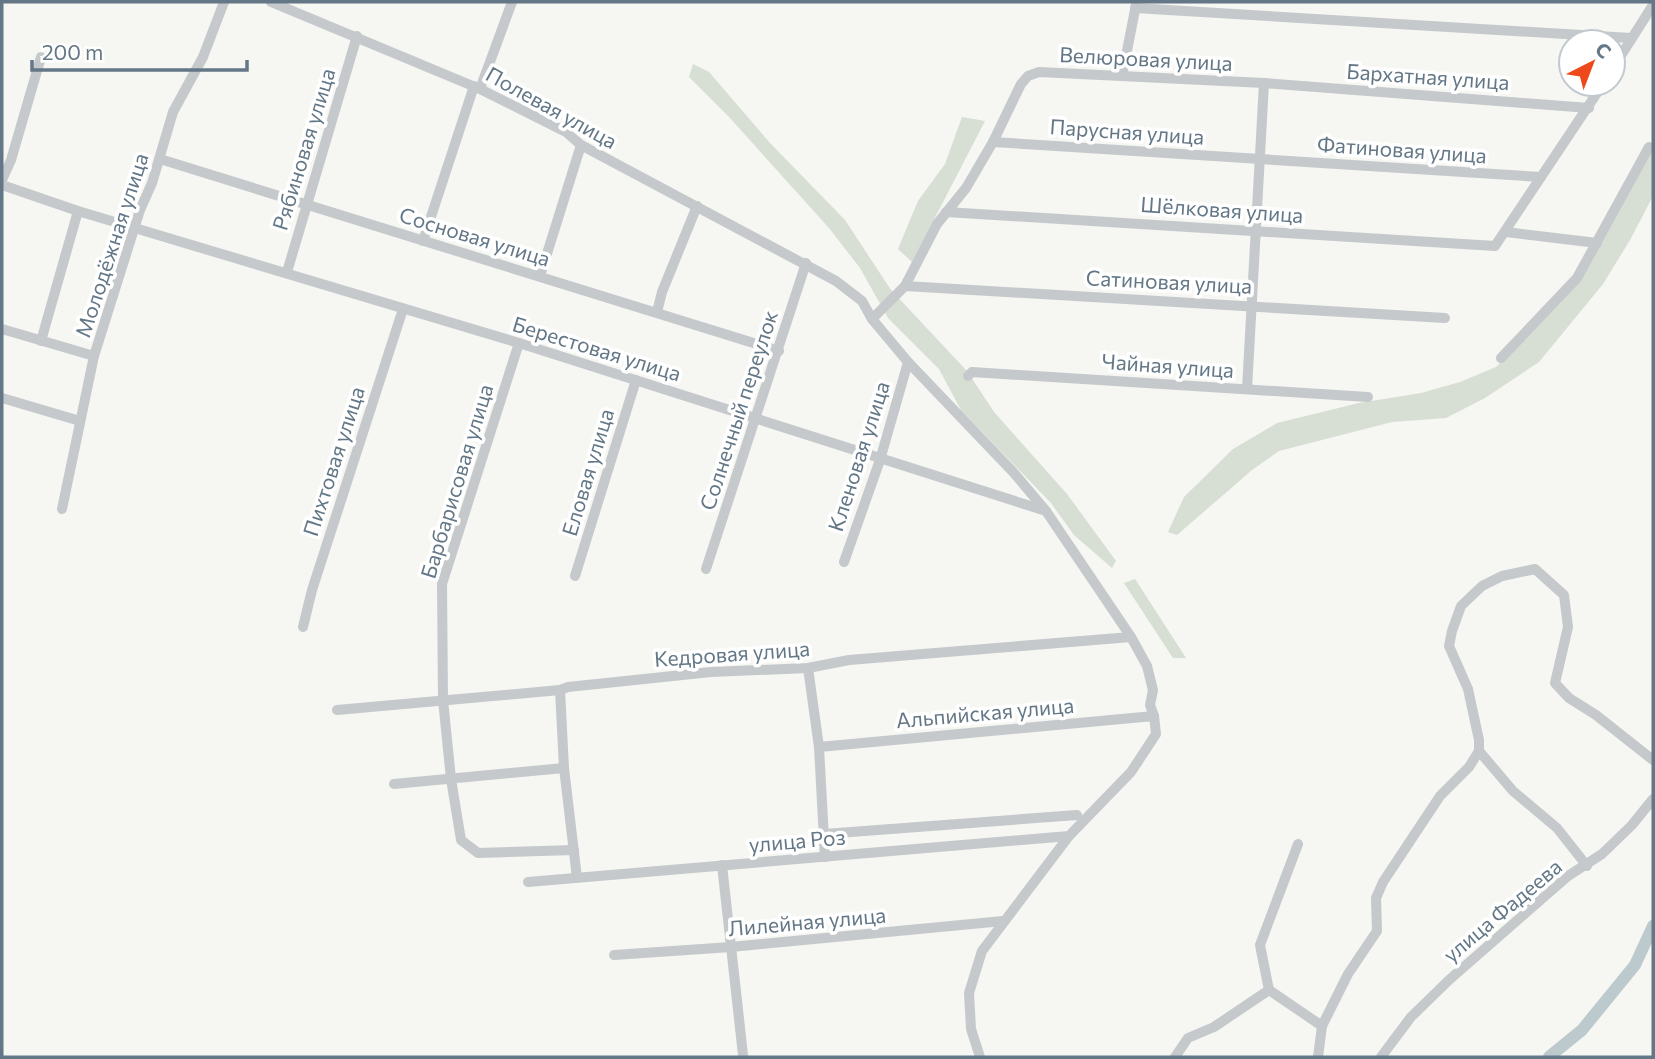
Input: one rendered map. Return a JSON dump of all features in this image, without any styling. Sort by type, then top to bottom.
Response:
[{"type":"street","name":"Молодёжная улица","points":[[62,509],[94,356],[134,228],[160,159],[173,112],[203,57],[224,2]]},
{"type":"street","name":"Полевая улица","points":[[271,2],[477,87],[566,132],[581,145],[836,281],[862,301],[872,319],[908,362],[1014,473],[1046,511],[1131,637],[1147,666],[1153,690],[1150,705],[1156,734],[1131,772],[1069,836],[982,951],[969,993],[971,1030],[980,1057]]},
{"type":"street","points":[[423,241],[477,87],[512,2]]},
{"type":"street","points":[[1122,76],[1135,5],[1631,38]]},
{"type":"street","points":[[1627,45],[1653,5]]},
{"type":"street","name":"Рябиновая улица","points":[[287,272],[357,36]]},
{"type":"street","points":[[2,182],[41,57]]},
{"type":"street","name":"Велюровая улица","points":[[993,142],[1021,84],[1028,76],[1039,72],[1264,83]]},
{"type":"street","points":[[1247,389],[1264,83]]},
{"type":"street","name":"Бархатная улица","points":[[1264,83],[1589,108]]},
{"type":"street","points":[[1595,98],[1506,232],[1597,243]]},
{"type":"street","points":[[872,319],[894,294],[905,286],[937,223],[966,188],[993,142]]},
{"type":"street","name":"Парусная улица","points":[[993,142],[1260,159]]},
{"type":"street","points":[[540,276],[581,145]]},
{"type":"street","points":[[1502,358],[1577,278],[1649,146]]},
{"type":"street","name":"Сосновая улица","points":[[160,159],[779,351]]},
{"type":"street","name":"Фатиновая улица","points":[[1260,159],[1541,177]]},
{"type":"street","name":"Берестовая улица","points":[[2,182],[78,211],[519,343],[1046,511]]},
{"type":"street","points":[[657,312],[662,292],[697,206]]},
{"type":"street","points":[[41,341],[78,211]]},
{"type":"street","name":"Шёлковая улица","points":[[946,212],[1495,246],[1506,232]]},
{"type":"street","name":"Солнечный переулок","points":[[706,569],[806,263]]},
{"type":"street","name":"Сатиновая улица","points":[[905,286],[1445,318]]},
{"type":"street","name":"Пихтовая улица","points":[[303,627],[312,590],[403,309]]},
{"type":"street","points":[[2,330],[94,356]]},
{"type":"street","name":"Барбарисовая улица","points":[[519,343],[442,584],[443,701],[451,779],[461,840],[478,853],[574,850]]},
{"type":"street","name":"Кленовая улица","points":[[844,562],[880,460],[908,362]]},
{"type":"street","name":"Чайная улица","points":[[968,376],[972,372],[1368,397]]},
{"type":"street","name":"Еловая улица","points":[[575,576],[636,380]]},
{"type":"street","points":[[2,398],[80,421]]},
{"type":"street","points":[[1318,1057],[1322,1026],[1348,974],[1377,931],[1376,898],[1383,882],[1440,796],[1469,767],[1479,751],[1468,689],[1450,646],[1461,606],[1482,586],[1502,576],[1535,569],[1564,595],[1568,627],[1555,683],[1569,698],[1596,715],[1653,760]]},
{"type":"street","name":"Кедровая улица","points":[[337,710],[560,690],[711,672],[808,668],[849,660],[1131,637]]},
{"type":"street","points":[[808,668],[819,747],[825,857]]},
{"type":"street","points":[[560,690],[564,768],[578,878]]},
{"type":"street","name":"Альпийская улица","points":[[819,747],[1154,716]]},
{"type":"street","points":[[1479,751],[1513,791],[1557,828],[1587,866]]},
{"type":"street","points":[[394,784],[564,768]]},
{"type":"street","name":"улица Фадеева","points":[[1381,1057],[1411,1017],[1449,980],[1568,876],[1587,866],[1626,832],[1653,799]]},
{"type":"street","name":"улица Роз","points":[[824,834],[1077,815]]},
{"type":"street","name":"улица Роз","points":[[528,882],[1069,836]]},
{"type":"street","points":[[1298,844],[1260,945],[1269,990],[1322,1026]]},
{"type":"street","points":[[722,865],[743,1055]]},
{"type":"street","name":"Лилейная улица","points":[[614,955],[731,947],[1003,921]]},
{"type":"street","points":[[1175,1057],[1188,1038],[1214,1027],[1269,990]]},
{"type":"shaded area","points":[[693,64],[709,72],[770,143],[845,220],[891,290],[967,371],[994,412],[1067,494],[1116,561],[1112,568],[1074,535],[1051,503],[961,410],[939,369],[888,318],[860,268],[829,228],[729,117],[689,77]]},
{"type":"shaded area","points":[[962,117],[985,121],[912,262],[898,249],[918,201],[945,164]]},
{"type":"shaded area","points":[[1653,150],[1653,196],[1630,240],[1603,284],[1539,362],[1485,398],[1446,418],[1392,422],[1279,451],[1252,470],[1177,535],[1168,532],[1184,497],[1233,449],[1277,423],[1359,403],[1421,393],[1460,382],[1496,367],[1534,329],[1592,260]]},
{"type":"shaded area","points":[[1135,579],[1186,658],[1173,658],[1124,583]]},
{"type":"waterway","points":[[1549,1057],[1582,1030],[1635,965],[1653,926]]}]
